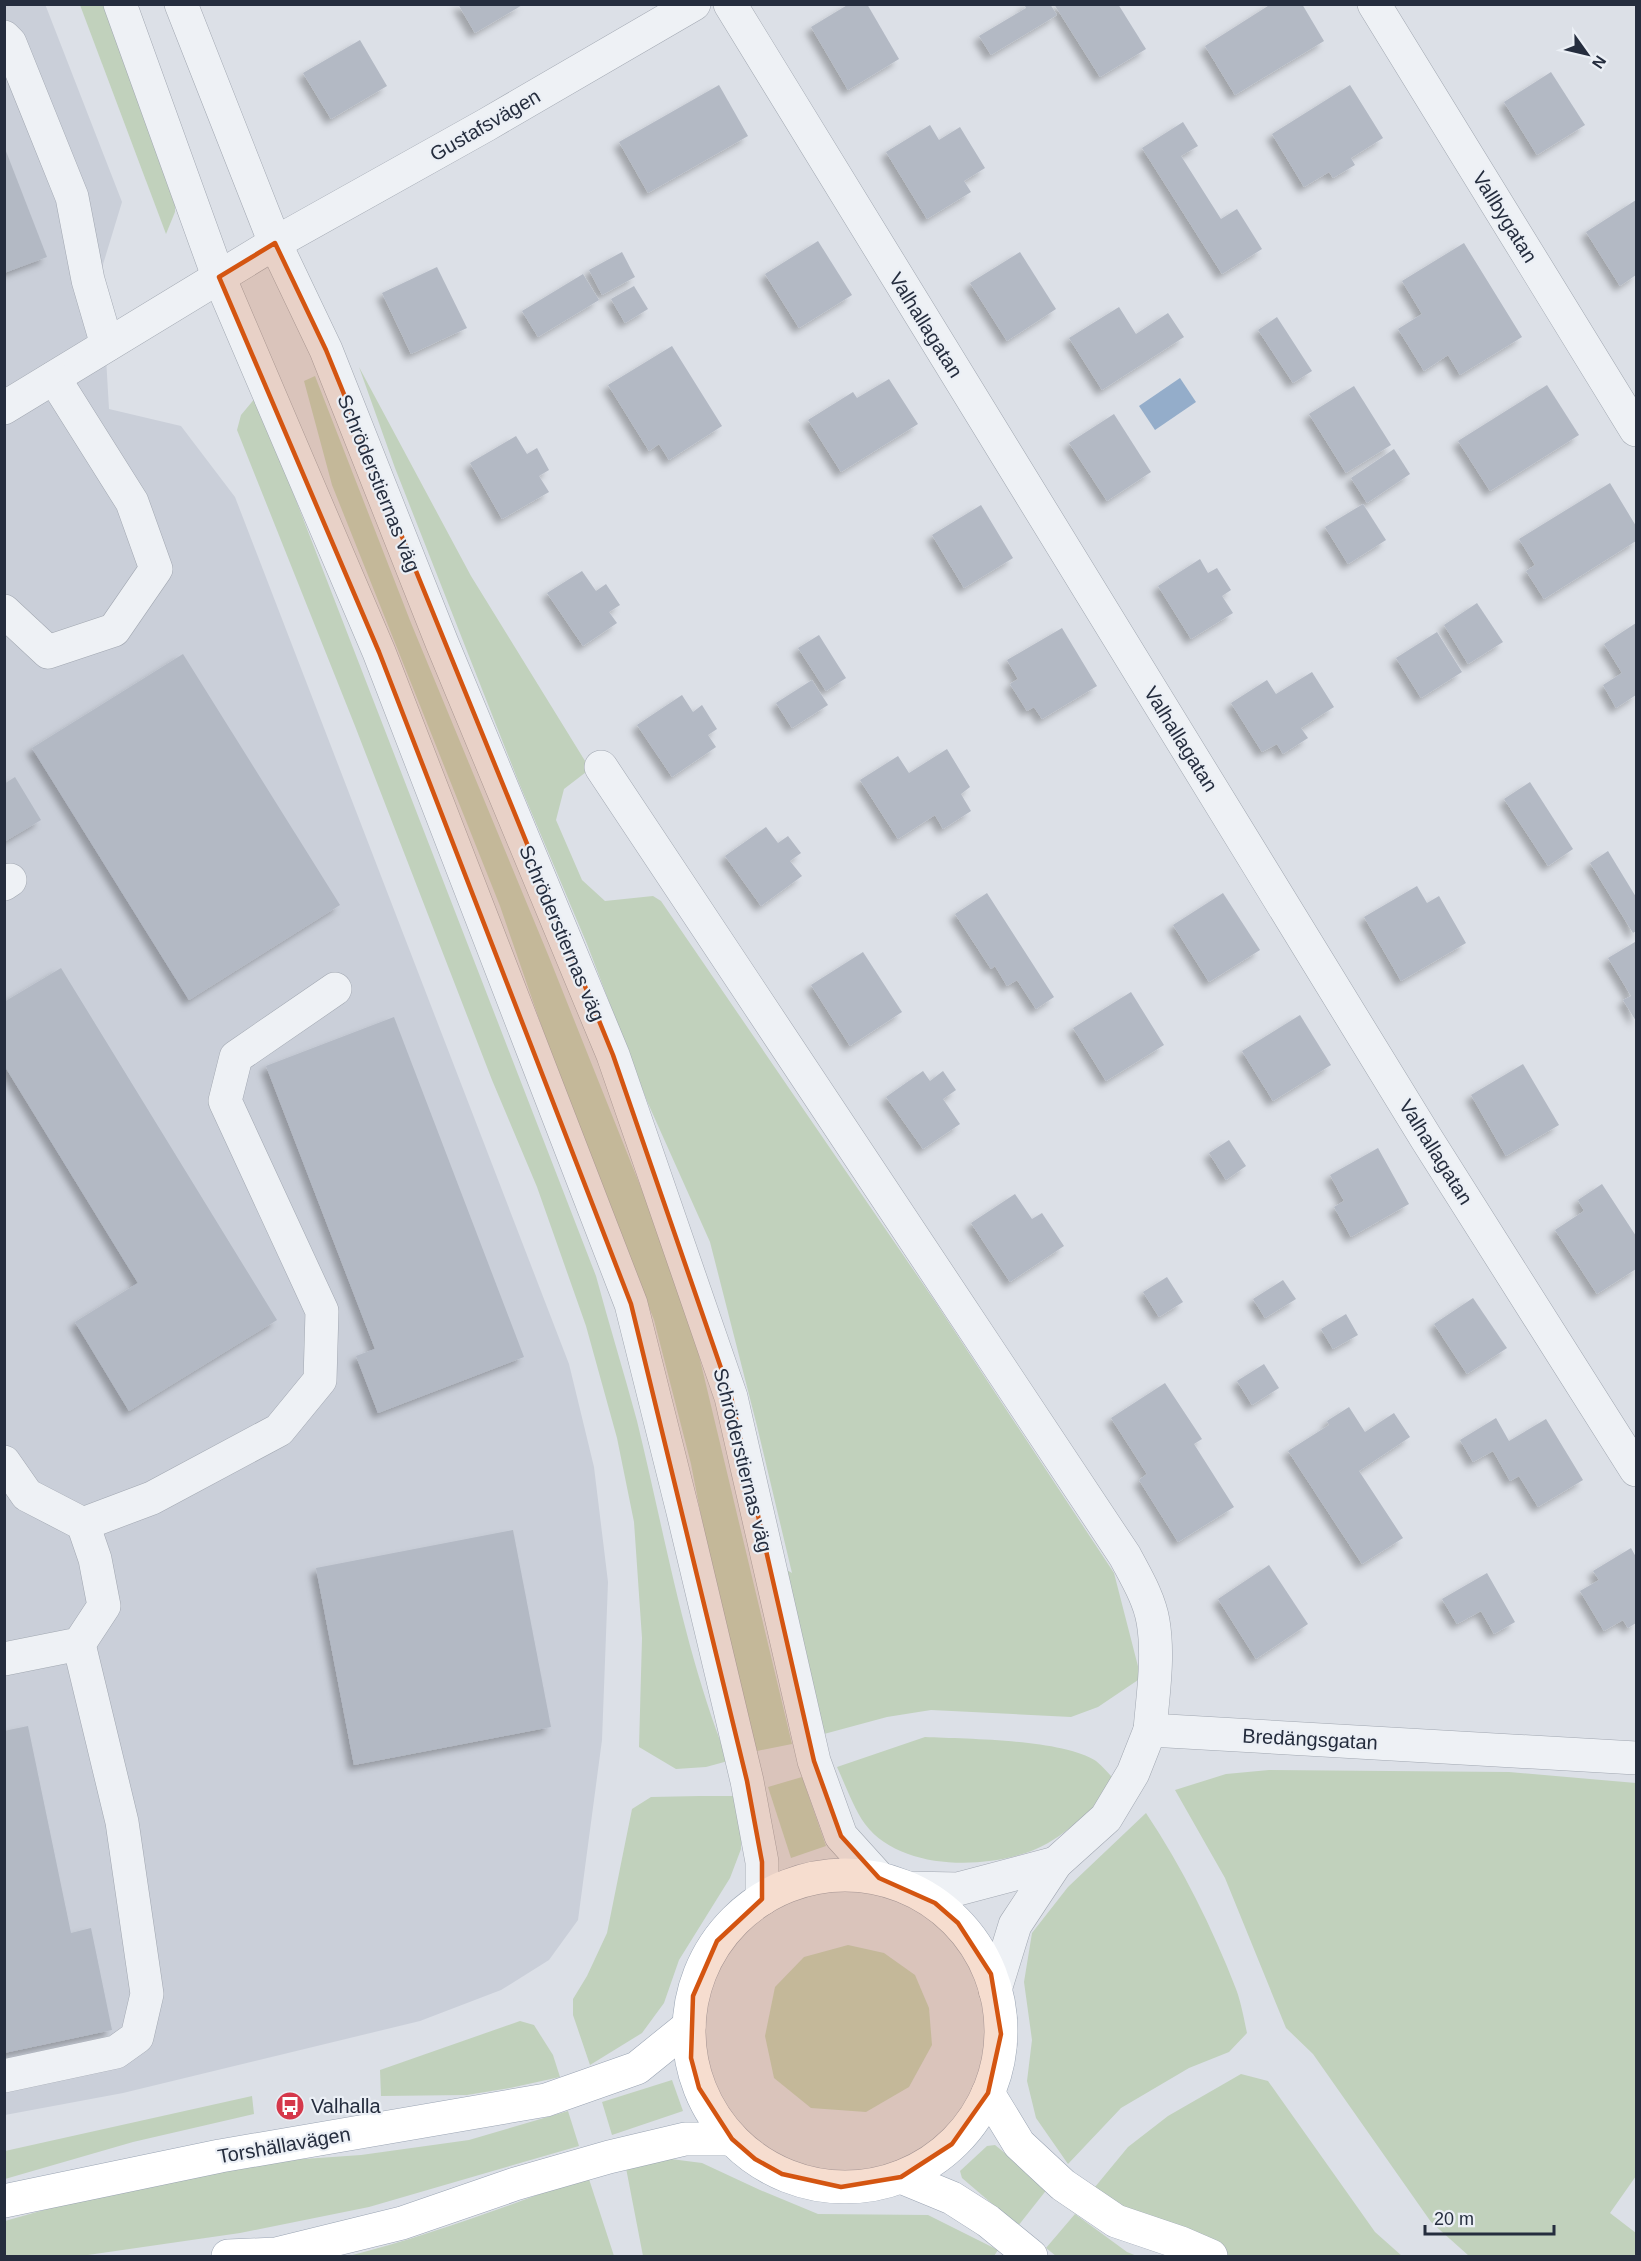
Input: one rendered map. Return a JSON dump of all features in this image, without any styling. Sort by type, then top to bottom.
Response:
[{"type":"main road","points":[[849,1875],[893,1883],[935,1903],[958,1923],[977,1947],[991,1974],[1001,2034],[998,2064],[988,2093],[973,2120],[952,2144],[928,2163],[901,2177],[871,2185],[841,2187],[811,2183],[782,2174],[755,2159],[732,2139],[714,2115],[699,2088],[691,2058],[689,2026],[693,1996],[703,1968],[717,1941],[737,1918],[762,1899],[789,1885],[818,1877],[849,1875]]},
{"type":"main road","name":"Torshällavägen","points":[[4,2201],[220,2156],[546,2100],[637,2068],[689,2026]]},
{"type":"main road","points":[[988,2093],[1019,2145],[1063,2185],[1116,2220],[1211,2256]]},
{"type":"main road","points":[[228,2256],[276,2254],[402,2223],[515,2184],[609,2157],[685,2139],[732,2139]]},
{"type":"main road","points":[[901,2177],[952,2198],[988,2221],[1031,2256]]},
{"type":"street","points":[[120,4],[219,277],[380,652],[631,1304],[747,1781],[762,1862],[762,1899]]},
{"type":"street","name":"Schröderstiernas väg","points":[[181,4],[275,243],[326,350],[442,644],[613,1055],[730,1397],[814,1761],[840,1836],[893,1883]]},
{"type":"street","name":"Gustafsvägen","points":[[219,277],[693,4]]},
{"type":"street","name":"Valhallagatan","points":[[730,4],[1426,1138],[1636,1470]]},
{"type":"street","name":"Vallbygatan","points":[[1374,4],[1636,430]]},
{"type":"street","points":[[4,37],[10,44],[72,197],[88,280],[106,345]]},
{"type":"street","points":[[4,408],[219,277]]},
{"type":"street","points":[[4,611],[48,652],[114,630],[156,569],[132,502],[54,378]]},
{"type":"street","points":[[601,767],[1125,1556],[1143,1589],[1153,1620],[1156,1653],[1150,1730],[1133,1773],[1106,1818],[1056,1863],[1015,1925],[995,1990]]},
{"type":"street","points":[[83,1524],[152,1498],[279,1430],[320,1380],[322,1311],[225,1101],[236,1057],[335,989]]},
{"type":"street","points":[[4,1462],[27,1495],[83,1524],[95,1559],[104,1606],[79,1644],[4,1659]]},
{"type":"street","points":[[4,2076],[116,2052],[137,2037],[147,1994],[122,1822],[79,1644]]},
{"type":"street","name":"Bredängsgatan","points":[[1150,1730],[1636,1758]]},
{"type":"street","points":[[893,1883],[958,1889],[1056,1863]]},
{"type":"highlighted area","points":[[275,243],[326,350],[613,1055],[731,1397],[814,1761],[841,1836],[879,1878],[935,1903],[958,1923],[991,1974],[1001,2034],[988,2093],[952,2144],[901,2177],[841,2187],[782,2174],[755,2159],[732,2139],[699,2088],[691,2058],[693,1996],[717,1941],[762,1899],[762,1862],[747,1781],[631,1304],[379,652],[219,277]]},
{"type":"shaded area","points":[[45,4],[122,202],[101,271],[109,409],[181,426],[235,497],[569,1364],[594,1467],[608,1582],[602,1740],[578,1920],[549,1960],[501,1990],[420,2021],[123,2093],[5,2115],[4,5]]},
{"type":"green space","points":[[80,5],[106,5],[175,182],[175,212],[166,234]]},
{"type":"green space","points":[[359,367],[471,576],[590,769],[564,789],[556,820],[582,880],[605,901],[653,896],[661,901],[936,1303],[1114,1573],[1141,1678],[1098,1707],[1071,1717],[931,1710],[887,1717],[824,1734],[787,1570],[792,1573],[710,1242],[647,1101],[587,944],[519,783],[395,468]]},
{"type":"green space","points":[[315,376],[411,623],[549,957],[657,1228],[691,1322],[792,1744],[757,1751],[721,1619],[691,1464],[654,1320],[557,1071],[500,906],[332,485],[304,381]]},
{"type":"green space","points":[[256,397],[596,1276],[637,1421],[687,1635],[699,1678],[728,1761],[706,1767],[676,1769],[639,1747],[642,1638],[634,1522],[617,1438],[586,1326],[537,1187],[492,1080],[237,430],[241,415]]},
{"type":"green space","points":[[925,1737],[1014,1742],[1061,1748],[1096,1761],[1119,1784],[1059,1836],[1036,1849],[994,1861],[970,1863],[922,1858],[900,1851],[880,1839],[865,1824],[853,1804],[837,1767]]},
{"type":"green space","points":[[1269,1770],[1509,1772],[1636,1783],[1636,2176],[1610,2213],[1636,2233],[1636,2256],[1469,2256],[1431,2222],[1313,2054],[1286,2028],[1225,1878],[1175,1790],[1226,1774]]},
{"type":"green space","points":[[802,1777],[826,1846],[791,1858],[768,1787]]},
{"type":"green space","points":[[737,1796],[741,1821],[741,1849],[730,1878],[679,1960],[664,2003],[642,2033],[590,2065],[573,2015],[573,1999],[587,1976],[607,1933],[632,1809],[651,1797]]},
{"type":"green space","points":[[1146,1813],[1184,1876],[1217,1943],[1238,1994],[1247,2033],[1229,2052],[1189,2068],[1121,2108],[1068,2164],[1036,2118],[1027,2081],[1032,2040],[1024,1982],[1032,1933],[1068,1887]]},
{"type":"green space","points":[[848,1945],[884,1953],[915,1975],[929,2008],[932,2045],[909,2087],[866,2112],[811,2108],[774,2078],[765,2036],[775,1987],[804,1957]]},
{"type":"green space","points":[[520,2021],[534,2025],[553,2055],[560,2077],[467,2095],[381,2096],[380,2070]]},
{"type":"green space","points":[[1241,2074],[1268,2081],[1375,2232],[1402,2256],[1230,2256],[1119,2207],[1095,2187],[1128,2147],[1168,2116]]},
{"type":"green space","points":[[672,2080],[683,2111],[612,2135],[602,2102]]},
{"type":"green space","points":[[252,2096],[254,2114],[133,2142],[5,2179],[5,2151]]},
{"type":"green space","points":[[568,2111],[579,2146],[369,2207],[240,2233],[81,2256],[5,2256],[5,2221],[118,2189],[248,2163],[361,2155],[469,2140]]},
{"type":"green space","points":[[995,2145],[1048,2188],[1018,2226],[962,2178],[960,2171],[987,2146]]},
{"type":"green space","points":[[671,2159],[702,2163],[818,2214],[928,2215],[998,2250],[994,2256],[643,2256],[626,2168]]},
{"type":"green space","points":[[588,2176],[614,2256],[349,2256],[440,2229]]},
{"type":"green space","points":[[1075,2214],[1127,2252],[1137,2256],[1056,2256],[1046,2248]]},
{"type":"water","points":[[1180,378],[1196,402],[1155,430],[1139,406]]},
{"type":"building","points":[[458,4],[524,4],[475,33]]},
{"type":"building","points":[[849,4],[867,4],[899,59],[848,90],[811,27]]},
{"type":"building","points":[[1024,4],[1050,4],[1057,15],[991,55],[979,36],[1026,8]]},
{"type":"building","points":[[1054,4],[1118,4],[1146,49],[1100,77]]},
{"type":"building","points":[[1271,4],[1302,4],[1324,41],[1235,95],[1205,46]]},
{"type":"building","points":[[360,40],[387,86],[331,119],[303,73]]},
{"type":"building","points":[[1551,72],[1585,125],[1537,155],[1504,102]]},
{"type":"building","points":[[719,85],[748,136],[648,193],[619,142]]},
{"type":"building","points":[[1350,85],[1383,138],[1351,158],[1355,165],[1333,178],[1329,172],[1304,187],[1272,134]]},
{"type":"building","points":[[1183,122],[1198,146],[1181,156],[1221,219],[1237,209],[1262,249],[1222,274],[1142,148]]},
{"type":"building","points":[[930,125],[939,140],[960,127],[985,168],[964,181],[971,192],[927,219],[886,152]]},
{"type":"building","points":[[4,146],[47,257],[4,273]]},
{"type":"building","points":[[1636,200],[1636,275],[1620,286],[1586,232]]},
{"type":"building","points":[[818,241],[852,295],[799,328],[765,274]]},
{"type":"building","points":[[1464,243],[1522,337],[1460,375],[1448,355],[1424,371],[1398,329],[1422,314],[1402,281]]},
{"type":"building","points":[[622,252],[635,277],[602,295],[589,270]]},
{"type":"building","points":[[1020,252],[1056,309],[1007,341],[970,283]]},
{"type":"building","points":[[437,267],[467,328],[411,354],[382,293]]},
{"type":"building","points":[[583,274],[599,300],[538,337],[522,311]]},
{"type":"building","points":[[634,286],[648,309],[625,323],[611,299]]},
{"type":"building","points":[[1119,307],[1136,334],[1168,313],[1184,337],[1102,390],[1069,338]]},
{"type":"building","points":[[1277,317],[1312,371],[1293,383],[1258,330]]},
{"type":"building","points":[[672,346],[722,426],[669,460],[659,444],[649,451],[608,385]]},
{"type":"building","points":[[889,379],[918,424],[841,472],[808,420],[853,392],[857,398]]},
{"type":"building","points":[[1547,385],[1579,435],[1490,491],[1458,441]]},
{"type":"building","points":[[1354,386],[1391,445],[1346,473],[1309,414]]},
{"type":"building","points":[[1114,414],[1151,472],[1107,501],[1069,443]]},
{"type":"building","points":[[516,436],[527,454],[537,448],[549,470],[539,476],[549,492],[502,519],[470,463]]},
{"type":"building","points":[[1394,449],[1410,474],[1367,503],[1351,478]]},
{"type":"building","points":[[1610,483],[1636,526],[1636,541],[1544,599],[1526,571],[1535,565],[1519,539]]},
{"type":"building","points":[[1363,504],[1386,540],[1348,564],[1325,527]]},
{"type":"building","points":[[981,505],[1013,558],[964,588],[932,535]]},
{"type":"building","points":[[1200,559],[1208,573],[1217,568],[1231,590],[1222,596],[1233,613],[1191,639],[1158,586]]},
{"type":"building","points":[[582,571],[596,591],[606,584],[620,605],[609,612],[617,623],[583,646],[547,593]]},
{"type":"building","points":[[1477,603],[1503,642],[1468,664],[1444,625]]},
{"type":"building","points":[[1636,623],[1636,695],[1616,708],[1603,685],[1622,673],[1604,644]]},
{"type":"building","points":[[1062,628],[1097,686],[1042,719],[1034,707],[1027,711],[1010,684],[1018,679],[1007,660]]},
{"type":"building","points":[[1437,632],[1462,672],[1421,698],[1396,658]]},
{"type":"building","points":[[819,635],[846,678],[826,691],[798,648]]},
{"type":"building","points":[[183,654],[340,905],[189,1000],[32,748]]},
{"type":"building","points":[[1312,672],[1334,707],[1301,728],[1308,738],[1283,754],[1277,744],[1262,752],[1231,703],[1267,680],[1276,694]]},
{"type":"building","points":[[812,680],[828,705],[792,728],[776,703]]},
{"type":"building","points":[[682,695],[693,712],[702,705],[717,729],[708,735],[716,747],[672,777],[637,725]]},
{"type":"building","points":[[947,749],[970,787],[961,794],[971,811],[943,829],[935,815],[898,839],[860,780],[898,756],[909,773]]},
{"type":"building","points":[[15,777],[41,820],[4,842],[4,784]]},
{"type":"building","points":[[1530,782],[1573,849],[1548,866],[1504,799]]},
{"type":"building","points":[[766,827],[778,843],[788,836],[801,853],[790,861],[802,876],[761,906],[725,856]]},
{"type":"building","points":[[1608,851],[1636,897],[1636,931],[1633,933],[1590,863]]},
{"type":"building","points":[[1417,886],[1427,903],[1439,896],[1466,943],[1401,981],[1364,917]]},
{"type":"building","points":[[987,893],[1054,997],[1036,1009],[1017,980],[1007,986],[995,966],[991,969],[955,914]]},
{"type":"building","points":[[1223,893],[1260,950],[1209,982],[1173,925]]},
{"type":"building","points":[[1635,942],[1636,1021],[1623,1000],[1631,996],[1608,958]]},
{"type":"building","points":[[863,952],[902,1012],[850,1046],[811,985]]},
{"type":"building","points":[[61,968],[277,1320],[129,1411],[75,1322],[138,1283],[4,1065],[4,1002]]},
{"type":"building","points":[[1131,992],[1164,1045],[1106,1081],[1073,1028]]},
{"type":"building","points":[[1300,1015],[1331,1065],[1273,1101],[1242,1051]]},
{"type":"building","points":[[394,1017],[524,1357],[378,1413],[356,1356],[375,1349],[266,1066]]},
{"type":"building","points":[[1523,1064],[1559,1125],[1506,1156],[1471,1095]]},
{"type":"building","points":[[923,1071],[930,1081],[943,1071],[956,1090],[943,1099],[960,1124],[923,1149],[886,1097]]},
{"type":"building","points":[[1229,1140],[1246,1166],[1226,1180],[1209,1153]]},
{"type":"building","points":[[1378,1148],[1409,1204],[1351,1237],[1334,1207],[1344,1201],[1330,1175]]},
{"type":"building","points":[[1602,1184],[1636,1236],[1636,1269],[1597,1294],[1555,1230],[1584,1211],[1578,1200]]},
{"type":"building","points":[[1015,1194],[1032,1219],[1042,1213],[1064,1246],[1010,1282],[971,1223]]},
{"type":"building","points":[[1167,1277],[1183,1302],[1159,1317],[1143,1292]]},
{"type":"building","points":[[1283,1280],[1296,1299],[1265,1318],[1253,1299]]},
{"type":"building","points":[[1473,1298],[1507,1348],[1467,1374],[1434,1324]]},
{"type":"building","points":[[1346,1314],[1358,1335],[1333,1349],[1321,1329]]},
{"type":"building","points":[[1264,1364],[1279,1388],[1252,1405],[1237,1381]]},
{"type":"building","points":[[1165,1383],[1202,1439],[1194,1444],[1234,1507],[1178,1542],[1139,1480],[1147,1474],[1111,1418]]},
{"type":"building","points":[[1349,1407],[1365,1432],[1394,1413],[1410,1437],[1359,1471],[1403,1538],[1362,1564],[1288,1451],[1329,1425],[1327,1421]]},
{"type":"building","points":[[1496,1418],[1509,1441],[1546,1419],[1583,1480],[1538,1507],[1519,1476],[1510,1481],[1493,1451],[1473,1462],[1460,1440]]},
{"type":"building","points":[[513,1530],[551,1727],[354,1765],[316,1568]]},
{"type":"building","points":[[1631,1548],[1636,1557],[1636,1623],[1628,1628],[1623,1620],[1604,1631],[1580,1591],[1599,1580],[1593,1571]]},
{"type":"building","points":[[1269,1565],[1308,1624],[1256,1659],[1218,1599]]},
{"type":"building","points":[[1487,1573],[1515,1622],[1494,1634],[1481,1611],[1457,1624],[1442,1599]]},
{"type":"building","points":[[28,1726],[71,1933],[91,1928],[112,2030],[4,2053],[4,1731]]},
{"type":"place","name":"Valhalla","points":[[290,2106]]}]
